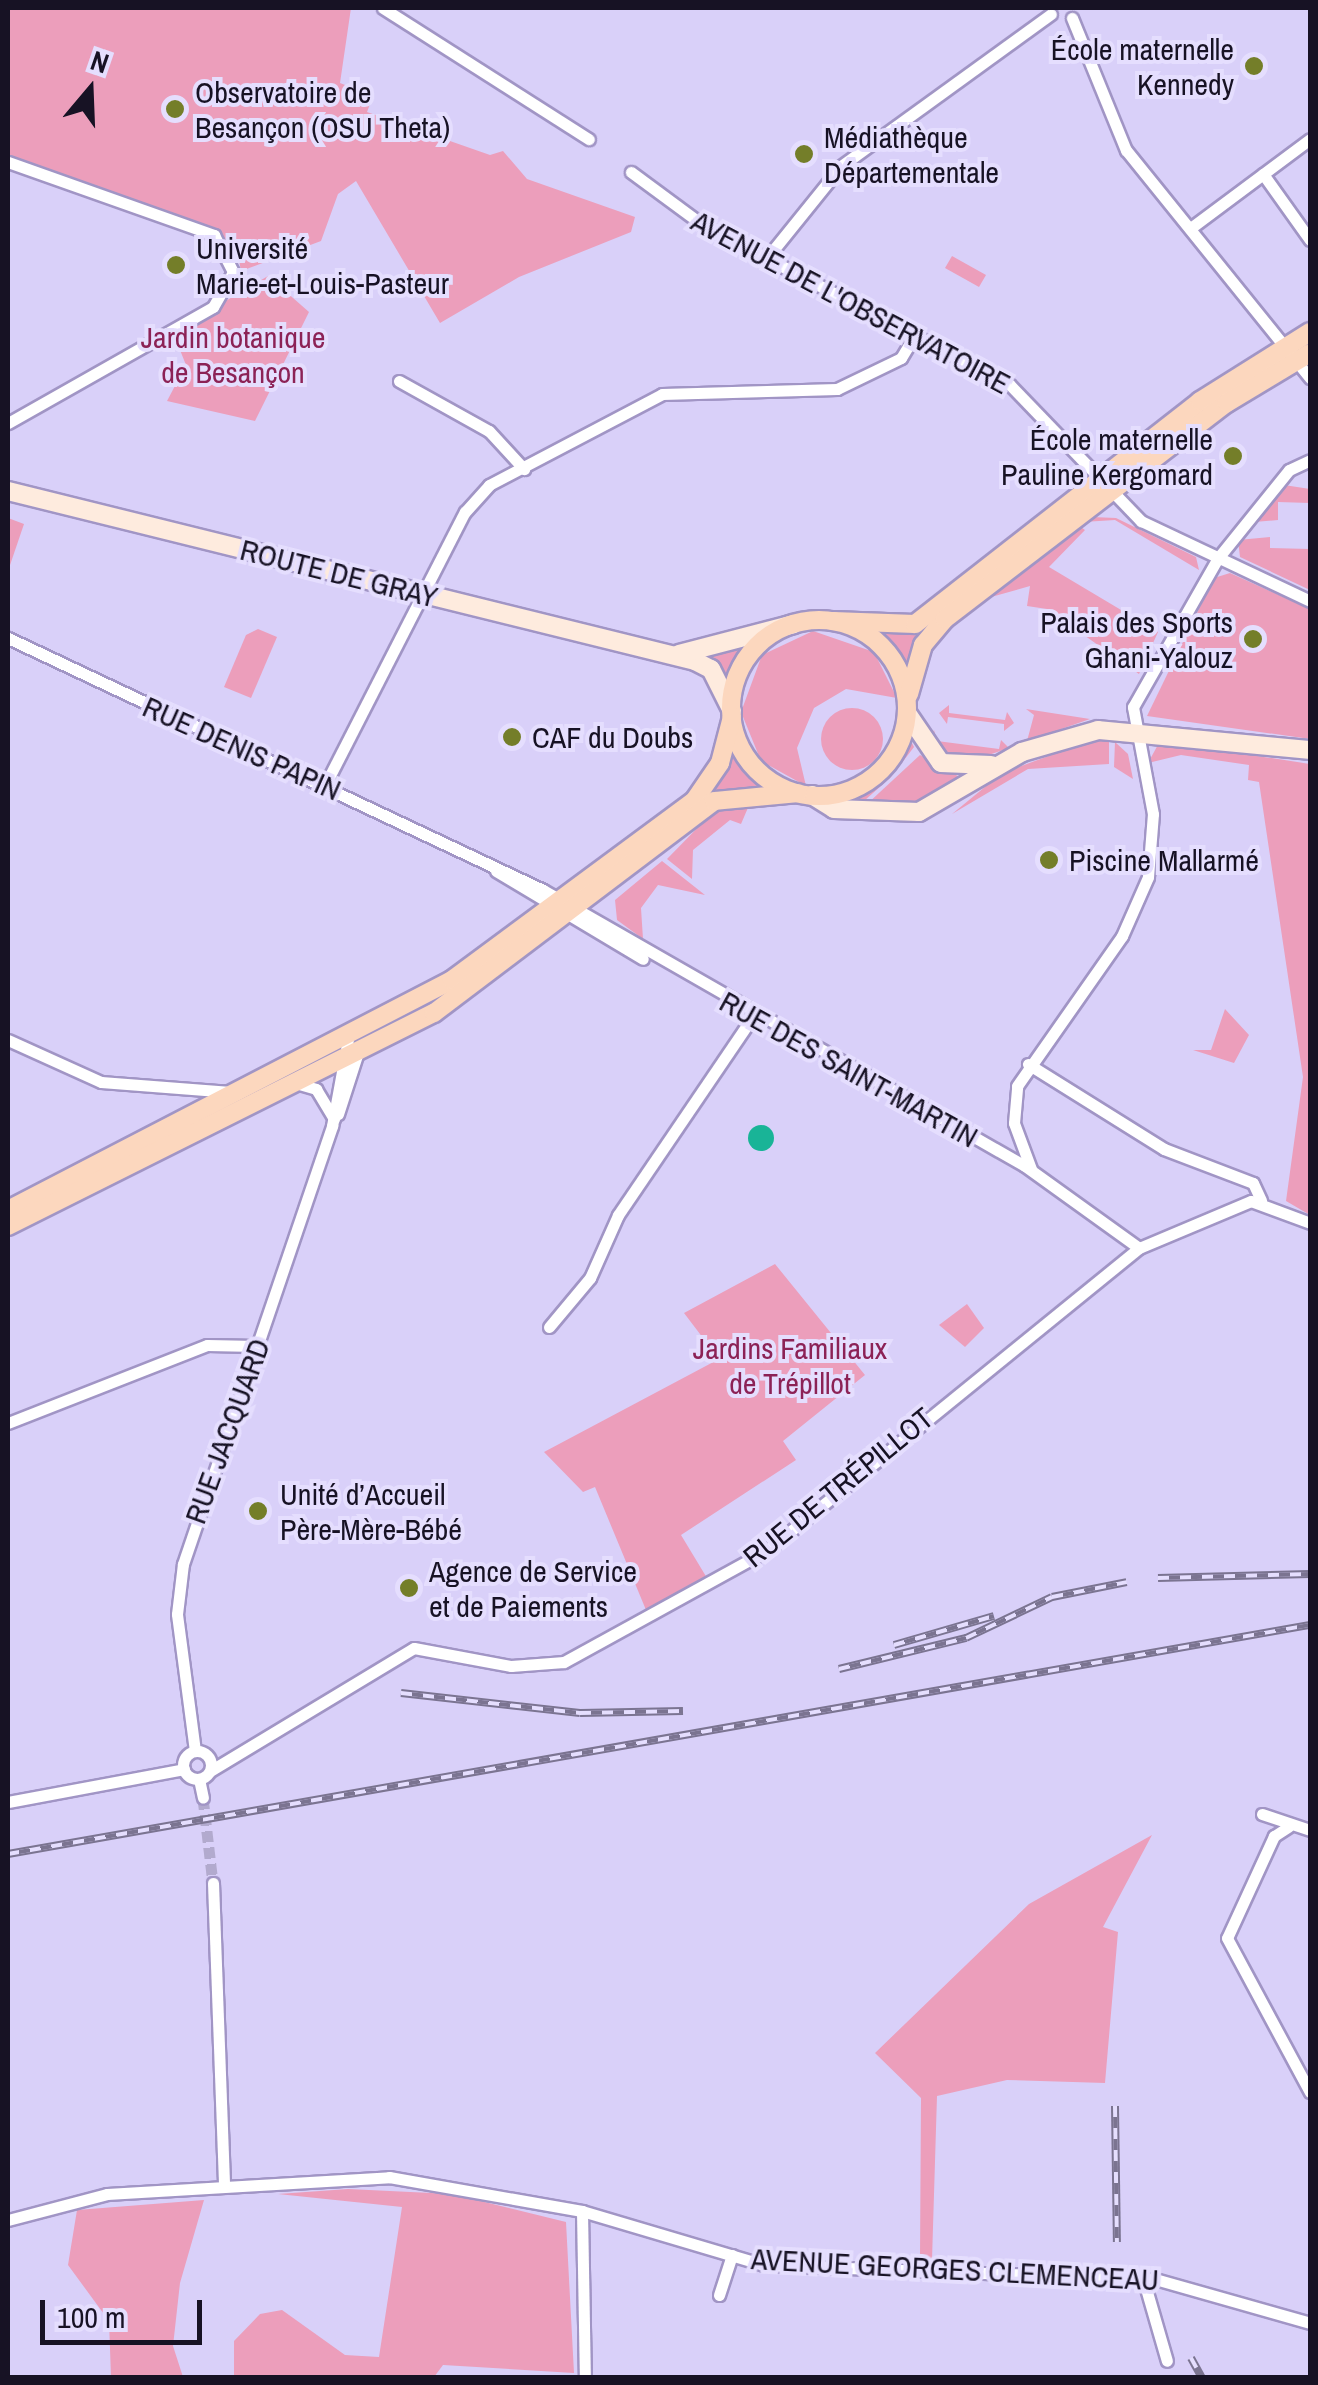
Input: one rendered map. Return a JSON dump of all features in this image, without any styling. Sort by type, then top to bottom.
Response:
[{"type":"main road","points":[[8,1226],[345,1062],[355,1046],[555,906],[694,801],[720,763],[748,657],[794,624],[915,624],[1297,353],[1310,332]]},
{"type":"main road","points":[[8,1210],[241,1092],[355,1046],[572,916],[714,801],[805,794],[877,774],[907,709],[922,645],[938,626],[1105,486]]},
{"type":"main road","name":"ROUTE DE GRAY","points":[[8,491],[429,586],[670,655],[710,669],[732,714]]},
{"type":"main road","points":[[833,622],[881,646],[907,709],[941,763],[964,770],[1001,762]]},
{"type":"main road","name":"ROUTE DE GRAY","points":[[670,655],[794,624]]},
{"type":"main road","points":[[732,714],[756,769],[834,808],[919,812],[1001,762],[1061,738],[1134,727],[1310,750]]},
{"type":"street","points":[[383,8],[589,139]]},
{"type":"street","points":[[766,259],[841,166],[1050,11],[1075,13],[1126,150],[1297,353],[1310,378]]},
{"type":"street","points":[[1192,228],[1310,139]]},
{"type":"street","points":[[8,162],[214,235],[233,272],[213,307],[8,424]]},
{"type":"street","name":"AVENUE DE L'OBSERVATOIRE","points":[[631,172],[766,259],[916,334],[1040,408],[1105,486],[1141,521],[1310,601]]},
{"type":"street","points":[[1262,174],[1310,240]]},
{"type":"street","points":[[325,785],[472,502],[524,469],[676,390],[850,385],[901,358],[916,334]]},
{"type":"street","points":[[399,381],[489,431],[524,469]]},
{"type":"street","points":[[1310,460],[1288,470],[1218,558],[1133,707],[1153,814],[1148,877],[1122,936],[1028,1064],[1164,1149],[1252,1183],[1261,1200],[1310,1223]]},
{"type":"street","name":"RUE DENIS PAPIN","points":[[8,638],[477,856],[555,906]]},
{"type":"street","name":"RUE DES SAINT-MARTIN","points":[[555,906],[1031,1170],[1139,1248]]},
{"type":"street","points":[[549,1327],[590,1278],[618,1215],[753,1016]]},
{"type":"street","points":[[8,1040],[114,1085],[241,1092]]},
{"type":"street","name":"RUE JACQUARD","points":[[194,1752],[177,1614],[183,1564],[334,1119],[355,1046]]},
{"type":"street","name":"RUE JACQUARD","points":[[334,1119],[345,1062]]},
{"type":"street","name":"RUE DES SAINT-MARTIN","points":[[1028,1064],[1014,1115],[1031,1170]]},
{"type":"street","points":[[299,1084],[316,1089],[334,1119]]},
{"type":"street","name":"RUE DE TRÉPILLOT","points":[[206,1770],[235,1762],[399,1653],[446,1647],[536,1668],[666,1607],[766,1551],[1139,1248],[1261,1200]]},
{"type":"street","points":[[8,1423],[207,1345],[257,1346]]},
{"type":"street","points":[[184,1768],[194,1752],[206,1770],[203,1798]]},
{"type":"street","points":[[8,1802],[184,1768],[206,1770]]},
{"type":"street","points":[[1262,1814],[1288,1828],[1310,1830]]},
{"type":"street","points":[[1288,1828],[1274,1836],[1226,1938],[1310,2092]]},
{"type":"street","points":[[213,1882],[224,2185]]},
{"type":"street","name":"AVENUE GEORGES CLEMENCEAU","points":[[8,2220],[64,2200],[224,2185],[389,2176],[582,2211],[764,2265],[1144,2278],[1310,2324]]},
{"type":"street","points":[[582,2211],[585,2378]]},
{"type":"street","points":[[719,2295],[732,2255]]},
{"type":"street","points":[[1144,2278],[1168,2361]]},
{"type":"green space","name":"Observatoire de Besançon (OSU Theta)","points":[[8,8],[351,8],[340,83],[373,96],[367,112],[490,155],[503,151],[527,179],[635,217],[631,232],[519,277],[440,323],[356,181],[338,194],[321,241],[241,271],[237,249],[214,231],[8,161]]},
{"type":"green space","points":[[952,256],[986,275],[979,287],[945,268]]},
{"type":"green space","name":"Jardin botanique de Besançon","points":[[268,276],[309,312],[255,421],[167,401],[186,365],[178,345],[160,340]]},
{"type":"green space","points":[[1284,485],[1310,489],[1310,503],[1278,502],[1278,520],[1254,522]]},
{"type":"green space","points":[[1092,517],[1116,518],[1196,557],[1199,570],[1115,520],[1083,522]]},
{"type":"green space","points":[[8,518],[24,524],[8,571]]},
{"type":"green space","points":[[1078,525],[1085,530],[1049,567],[1158,632],[1139,674],[1047,609],[1027,606],[1030,586],[984,599]]},
{"type":"green space","points":[[1270,537],[1270,548],[1310,549],[1310,590],[1240,557],[1238,540]]},
{"type":"green space","name":"Palais des Sports Ghani-Yalouz","points":[[1230,573],[1310,609],[1310,739],[1147,716],[1214,578]]},
{"type":"green space","points":[[940,613],[907,673],[871,630],[903,632]]},
{"type":"green space","points":[[258,629],[277,637],[251,698],[224,687],[246,635]]},
{"type":"green space","points":[[813,631],[874,652],[897,698],[846,689],[814,708],[797,748],[806,786],[761,761],[741,712],[762,655]]},
{"type":"green space","points":[[754,640],[737,664],[728,686],[708,656]]},
{"type":"green space","points":[[949,705],[949,713],[1005,720],[1007,712],[1014,723],[1004,731],[1004,724],[948,717],[947,724],[939,713]]},
{"type":"green space","points":[[852,708],[874,717],[883,739],[874,761],[852,770],[830,761],[821,739],[830,717]]},
{"type":"green space","points":[[1026,709],[1090,719],[1027,741],[1034,715]]},
{"type":"green space","points":[[934,730],[937,741],[999,749],[1001,740],[1009,748],[971,761],[943,754],[930,740]]},
{"type":"green space","points":[[908,735],[914,747],[891,777],[855,809],[840,800],[885,775]]},
{"type":"green space","points":[[1109,739],[1109,764],[1028,769],[952,814],[1002,773],[1087,742]]},
{"type":"green space","points":[[1160,741],[1310,764],[1310,1215],[1286,1201],[1303,1077],[1259,782],[1248,780],[1249,765],[1181,755],[1148,763]]},
{"type":"green space","points":[[1115,742],[1128,754],[1133,779],[1114,767]]},
{"type":"green space","points":[[733,745],[750,772],[769,790],[707,796]]},
{"type":"green space","points":[[920,755],[965,780],[927,801],[866,805]]},
{"type":"green space","points":[[750,803],[741,824],[730,820],[693,850],[692,879],[667,859],[712,813]]},
{"type":"green space","points":[[662,861],[705,895],[658,885],[641,908],[643,939],[617,920],[615,900]]},
{"type":"green space","points":[[1225,1009],[1249,1035],[1234,1063],[1193,1050],[1211,1050]]},
{"type":"green space","name":"Jardins Familiaux de Trépillot","points":[[775,1264],[865,1375],[783,1441],[796,1460],[681,1535],[707,1578],[646,1610],[595,1487],[583,1492],[544,1452],[719,1359],[684,1313]]},
{"type":"green space","points":[[967,1304],[984,1328],[965,1347],[939,1325]]},
{"type":"green space","points":[[1152,1835],[1103,1927],[1118,1932],[1105,2083],[1007,2080],[937,2096],[932,2260],[920,2256],[921,2098],[875,2053],[1029,1904]]},
{"type":"green space","points":[[348,2189],[452,2194],[566,2222],[574,2373],[443,2365],[434,2377],[234,2378],[234,2341],[260,2314],[282,2310],[345,2355],[379,2357],[402,2207],[278,2194]]},
{"type":"green space","points":[[204,2200],[180,2283],[173,2346],[183,2377],[111,2377],[109,2321],[68,2265],[77,2210]]},
{"type":"shaded area","points":[[761,1125],[770,1129],[774,1138],[770,1147],[761,1151],[752,1147],[748,1138],[752,1129]]},
{"type":"tunnel","points":[[203,1798],[213,1883]]},
{"type":"railway","points":[[1158,1578],[1310,1574]]},
{"type":"railway","points":[[839,1669],[966,1638],[1052,1597],[1127,1582]]},
{"type":"railway","points":[[894,1645],[994,1616]]},
{"type":"railway","points":[[8,1854],[1310,1625]]},
{"type":"railway","points":[[401,1693],[580,1713],[683,1711]]},
{"type":"railway","points":[[1115,2106],[1117,2242]]},
{"type":"railway","points":[[1191,2358],[1202,2378]]},
{"type":"place","name":"École maternelle Kennedy","points":[[1254,66]]},
{"type":"place","name":"Observatoire de Besançon (OSU Theta)","points":[[175,109]]},
{"type":"place","name":"Médiathèque Départementale","points":[[804,154]]},
{"type":"place","name":"Université Marie-et-Louis-Pasteur","points":[[176,265]]},
{"type":"place","name":"École maternelle Pauline Kergomard","points":[[1233,456]]},
{"type":"place","name":"Palais des Sports Ghani-Yalouz","points":[[1253,639]]},
{"type":"place","name":"CAF du Doubs","points":[[512,737]]},
{"type":"place","name":"Piscine Mallarmé","points":[[1049,860]]},
{"type":"place","name":"Unité d’Accueil Père-Mère-Bébé","points":[[258,1511]]},
{"type":"place","name":"Agence de Service et de Paiements","points":[[409,1588]]}]
